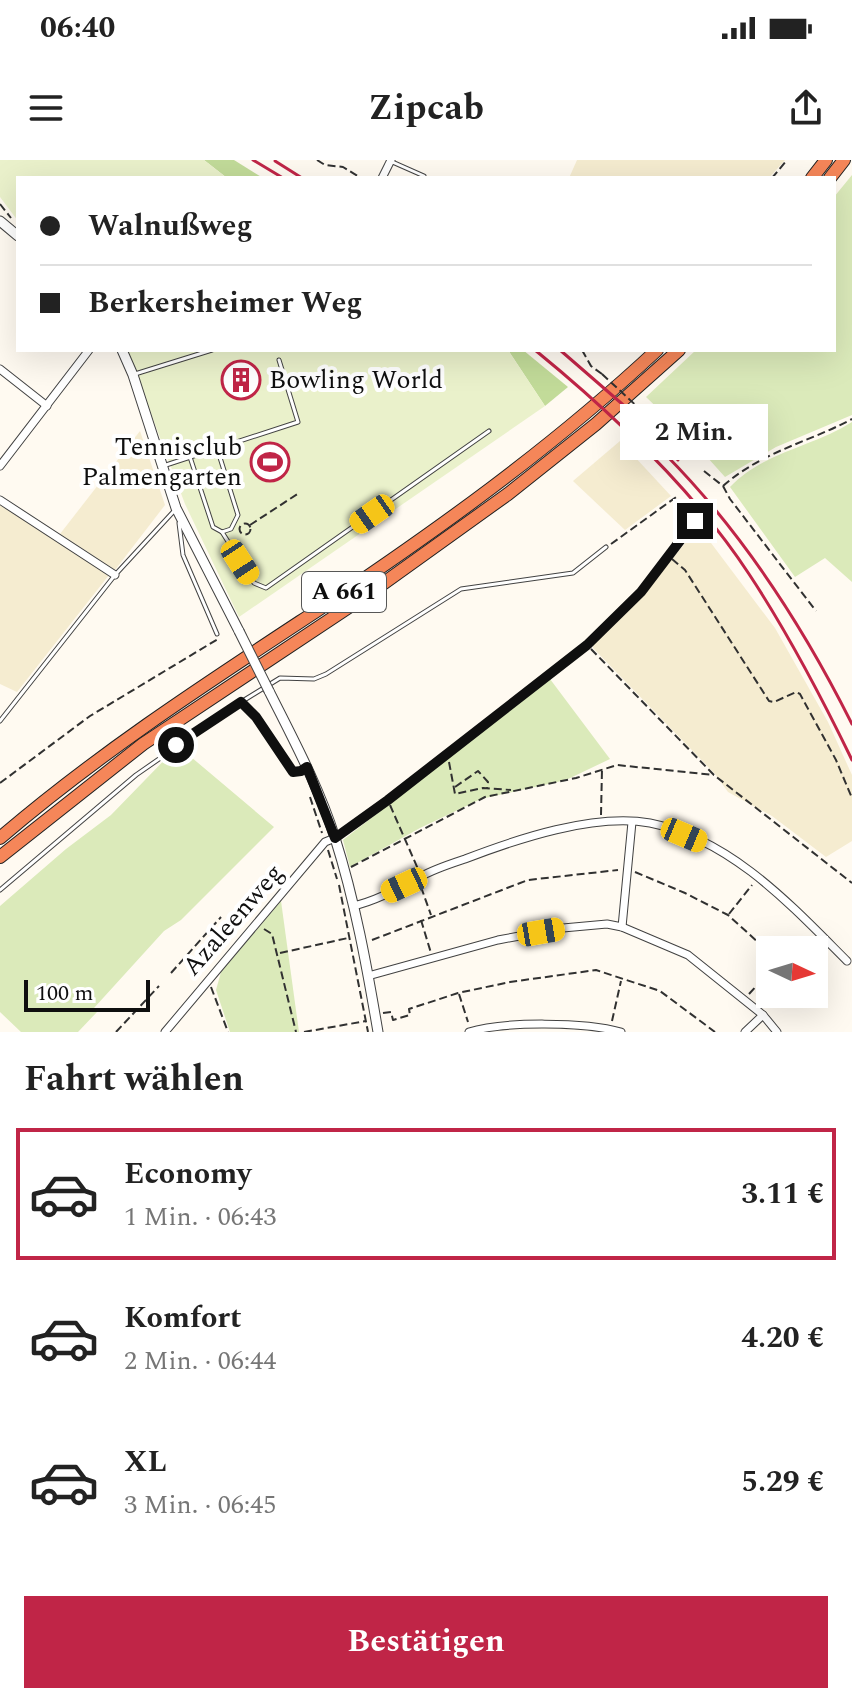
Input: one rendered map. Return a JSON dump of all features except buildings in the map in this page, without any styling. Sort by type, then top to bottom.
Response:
[{"type":"highway","points":[[814,176],[826,160]]},
{"type":"highway","points":[[832,176],[844,160]]},
{"type":"highway","name":"A 661","points":[[0,838],[104,754],[368,576],[501,481],[574,423],[655,352]]},
{"type":"highway","name":"A 661","points":[[0,857],[143,744],[370,593],[508,494],[596,424],[677,352]]},
{"type":"street","points":[[0,221],[16,234]]},
{"type":"street","points":[[0,466],[88,352]]},
{"type":"street","points":[[123,352],[176,508],[307,767],[353,906],[378,1032]]},
{"type":"street","points":[[0,369],[47,406]]},
{"type":"street","points":[[0,500],[115,575]]},
{"type":"street","points":[[622,927],[632,822]]},
{"type":"street","points":[[353,906],[530,835],[600,823],[632,822],[666,828],[701,842],[737,862],[782,897],[847,961]]},
{"type":"street","name":"Azaleenweg","points":[[165,1032],[330,840]]},
{"type":"street","points":[[368,976],[498,940],[563,928],[607,924],[622,927],[688,955],[763,1015],[777,1032]]},
{"type":"street","points":[[745,1032],[763,1015]]},
{"type":"street","points":[[470,1032],[482,1028],[602,1027],[621,1032]]},
{"type":"lane","points":[[391,161],[424,176]]},
{"type":"lane","points":[[133,375],[206,352]]},
{"type":"lane","points":[[163,466],[298,422],[279,360]]},
{"type":"lane","points":[[190,457],[213,527],[222,532],[254,583],[266,588],[489,431]]},
{"type":"lane","points":[[217,448],[238,515],[233,528],[222,532]]},
{"type":"lane","points":[[0,721],[115,575],[176,508]]},
{"type":"lane","points":[[176,508],[183,555],[217,636]]},
{"type":"lane","points":[[330,840],[388,800],[587,645],[641,592],[695,521]]},
{"type":"lane","points":[[0,890],[136,775],[275,681],[284,678],[314,679],[326,674],[461,589],[573,573],[606,547]]},
{"type":"lane","points":[[241,702],[256,717],[293,772],[307,767]]},
{"type":"path","points":[[317,160],[325,165],[343,167],[358,176]]},
{"type":"path","points":[[774,176],[787,160]]},
{"type":"path","points":[[583,352],[591,366],[659,429],[685,445]]},
{"type":"path","points":[[723,486],[742,469],[777,450],[852,419]]},
{"type":"path","points":[[704,471],[723,486],[816,611]]},
{"type":"path","points":[[241,532],[241,524],[250,525],[299,493]]},
{"type":"path","points":[[606,547],[679,495]]},
{"type":"path","points":[[227,542],[241,532],[249,533],[250,525]]},
{"type":"path","points":[[668,556],[685,570],[769,701],[774,702],[796,692],[800,694],[836,760],[852,798]]},
{"type":"path","points":[[0,783],[90,716],[217,636],[226,634]]},
{"type":"path","points":[[587,645],[714,775],[852,883]]},
{"type":"path","points":[[447,753],[455,794],[487,788],[516,790]]},
{"type":"path","points":[[343,870],[485,797],[576,778],[617,765],[714,775]]},
{"type":"path","points":[[600,823],[602,768]]},
{"type":"path","points":[[454,788],[478,771],[488,782],[487,788]]},
{"type":"path","points":[[308,792],[330,840],[368,1032]]},
{"type":"path","points":[[388,800],[431,915]]},
{"type":"path","points":[[368,942],[431,915],[528,880],[627,869],[728,915],[756,940]]},
{"type":"path","points":[[728,915],[758,878]]},
{"type":"path","points":[[171,973],[221,917]]},
{"type":"path","points":[[421,919],[432,957]]},
{"type":"path","points":[[256,925],[272,934],[296,1032]]},
{"type":"path","points":[[278,953],[349,938]]},
{"type":"path","points":[[382,1014],[391,1012],[393,1020],[410,1015],[409,1009],[458,993],[596,970],[660,991],[715,1032]]},
{"type":"path","points":[[208,979],[228,1032]]},
{"type":"path","points":[[610,1029],[622,980]]},
{"type":"path","points":[[116,1032],[159,986]]},
{"type":"path","points":[[744,1000],[756,987]]},
{"type":"path","points":[[458,993],[470,1032]]},
{"type":"path","points":[[304,1032],[366,1021]]},
{"type":"shaded area","points":[[577,160],[785,160],[771,176],[570,176]]},
{"type":"shaded area","points":[[140,431],[165,505],[115,570],[60,534]]},
{"type":"shaded area","points":[[620,441],[671,496],[625,530],[573,481]]},
{"type":"shaded area","points":[[0,505],[109,575],[17,692],[0,684]]},
{"type":"shaded area","points":[[699,527],[775,628],[828,722],[852,775],[852,841],[826,857],[772,816],[728,792],[715,774],[593,648],[593,643],[642,594]]},
{"type":"green space","points":[[0,160],[204,160],[224,176],[16,176],[16,218],[0,197]]},
{"type":"green space","points":[[204,160],[234,160],[260,176],[224,176]]},
{"type":"green space","points":[[852,175],[852,415],[776,447],[725,477],[646,397],[694,352],[836,352],[836,195]]},
{"type":"green space","points":[[128,352],[509,352],[545,406],[239,617],[185,504]]},
{"type":"green space","points":[[509,352],[525,352],[568,387],[545,406]]},
{"type":"green space","points":[[852,422],[852,582],[825,558],[795,577],[730,487],[743,475],[773,458]]},
{"type":"green space","points":[[550,679],[610,759],[566,780],[481,799],[350,867],[343,840]]},
{"type":"green space","points":[[178,746],[274,827],[181,920],[164,931],[94,1008],[97,1012],[78,1032],[21,1032],[0,1012],[0,906],[111,815]]},
{"type":"green space","points":[[281,901],[299,1032],[230,1032],[216,990],[221,972]]},
{"type":"railway","points":[[253,160],[280,176]]},
{"type":"railway","points":[[275,161],[299,176]]},
{"type":"railway","points":[[537,352],[650,454],[727,543],[791,642],[852,760]]},
{"type":"railway","points":[[562,352],[636,416],[678,460]]},
{"type":"railway","points":[[666,455],[721,516],[770,582],[852,724]]},
{"type":"place","name":"Bowling World","points":[[241,380]]},
{"type":"place","name":"Tennisclub Palmengarten","points":[[270,462]]},
{"type":"route","points":[[176,745],[241,702],[256,717],[293,772],[307,767],[335,838],[587,645],[641,592],[695,521]]}]
